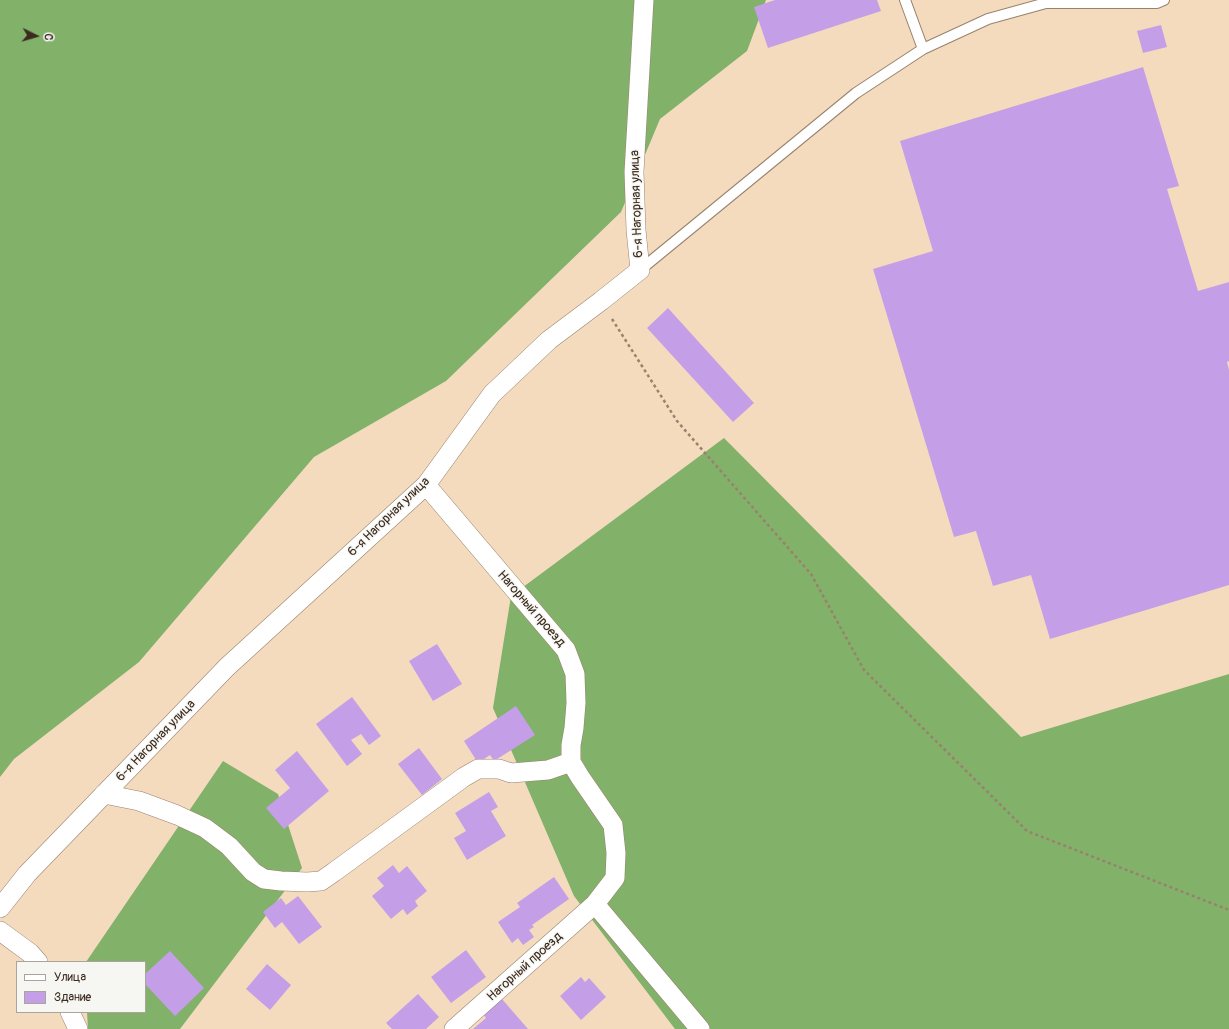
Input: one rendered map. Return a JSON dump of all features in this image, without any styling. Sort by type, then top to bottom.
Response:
[{"type":"street","name":"6-я Нагорная улица","points":[[0,908],[27,874],[227,667],[426,485],[492,394],[549,340],[640,270],[636,230],[634,172],[644,0]]},
{"type":"street","name":"Нагорный проезд","points":[[426,485],[566,650],[575,674],[576,703],[571,745],[571,762],[613,825],[616,853],[615,878],[595,904],[454,1029]]},
{"type":"street","points":[[104,794],[139,801],[177,815],[204,828],[229,846],[253,872],[264,879],[307,882],[320,881],[334,872],[464,777],[478,769],[499,769],[511,773],[548,770],[571,762]]},
{"type":"street","points":[[595,904],[700,1029]]},
{"type":"street","points":[[0,931],[30,953],[37,961]]},
{"type":"street","points":[[70,1013],[78,1029]]},
{"type":"lane","points":[[906,0],[923,49]]},
{"type":"lane","points":[[640,270],[856,93],[923,49],[988,19],[1046,3],[1157,3],[1164,0]]},
{"type":"path","points":[[601,301],[677,421],[812,574],[864,670],[1027,831],[1229,910]]},
{"type":"green space","points":[[0,0],[766,0],[747,51],[660,119],[621,212],[446,381],[314,457],[139,662],[14,759],[0,777]]},
{"type":"green space","points":[[724,438],[1021,737],[1229,674],[1229,1029],[675,1029],[574,896],[493,708],[511,596]]},
{"type":"green space","points":[[223,761],[278,794],[302,868],[180,1029],[88,1029],[87,1013],[146,1013],[146,961],[87,961]]},
{"type":"building","points":[[775,0],[877,0],[881,11],[768,48],[754,7]]},
{"type":"building","points":[[1161,25],[1167,47],[1143,53],[1137,31]]},
{"type":"building","points":[[1143,67],[1179,186],[1167,189],[1198,291],[1229,282],[1229,361],[1227,362],[1229,370],[1229,585],[1050,639],[1031,575],[993,586],[976,531],[954,537],[873,269],[933,251],[900,141]]},
{"type":"building","points":[[668,308],[754,403],[733,422],[647,328]]},
{"type":"building","points":[[437,644],[462,684],[433,701],[409,661]]},
{"type":"building","points":[[352,697],[381,736],[369,745],[361,734],[351,740],[362,754],[347,766],[316,724]]},
{"type":"building","points":[[516,706],[535,735],[494,761],[490,755],[478,763],[464,741]]},
{"type":"building","points":[[419,748],[442,779],[422,795],[398,764]]},
{"type":"building","points":[[297,751],[329,791],[284,829],[266,808],[290,788],[275,770]]},
{"type":"building","points":[[489,792],[498,807],[491,811],[506,836],[467,860],[454,838],[466,831],[455,813]]},
{"type":"building","points":[[393,865],[399,873],[407,866],[427,891],[415,901],[418,906],[407,915],[403,909],[391,919],[372,896],[384,886],[377,878]]},
{"type":"building","points":[[554,877],[569,899],[532,925],[534,927],[529,930],[534,937],[523,945],[518,938],[512,943],[498,922],[520,907],[517,903]]},
{"type":"building","points":[[298,896],[322,927],[299,944],[282,922],[275,928],[263,912],[281,898],[286,905]]},
{"type":"building","points":[[466,950],[486,977],[451,1003],[431,977]]},
{"type":"building","points":[[170,951],[204,988],[175,1016],[146,985],[146,973]]},
{"type":"building","points":[[267,964],[291,985],[270,1010],[246,989]]},
{"type":"building","points":[[581,977],[585,982],[589,978],[606,997],[581,1020],[560,996]]},
{"type":"building","points":[[418,994],[439,1017],[426,1029],[392,1029],[386,1023]]},
{"type":"building","points":[[502,999],[528,1029],[473,1029],[486,1018],[483,1014]]}]
